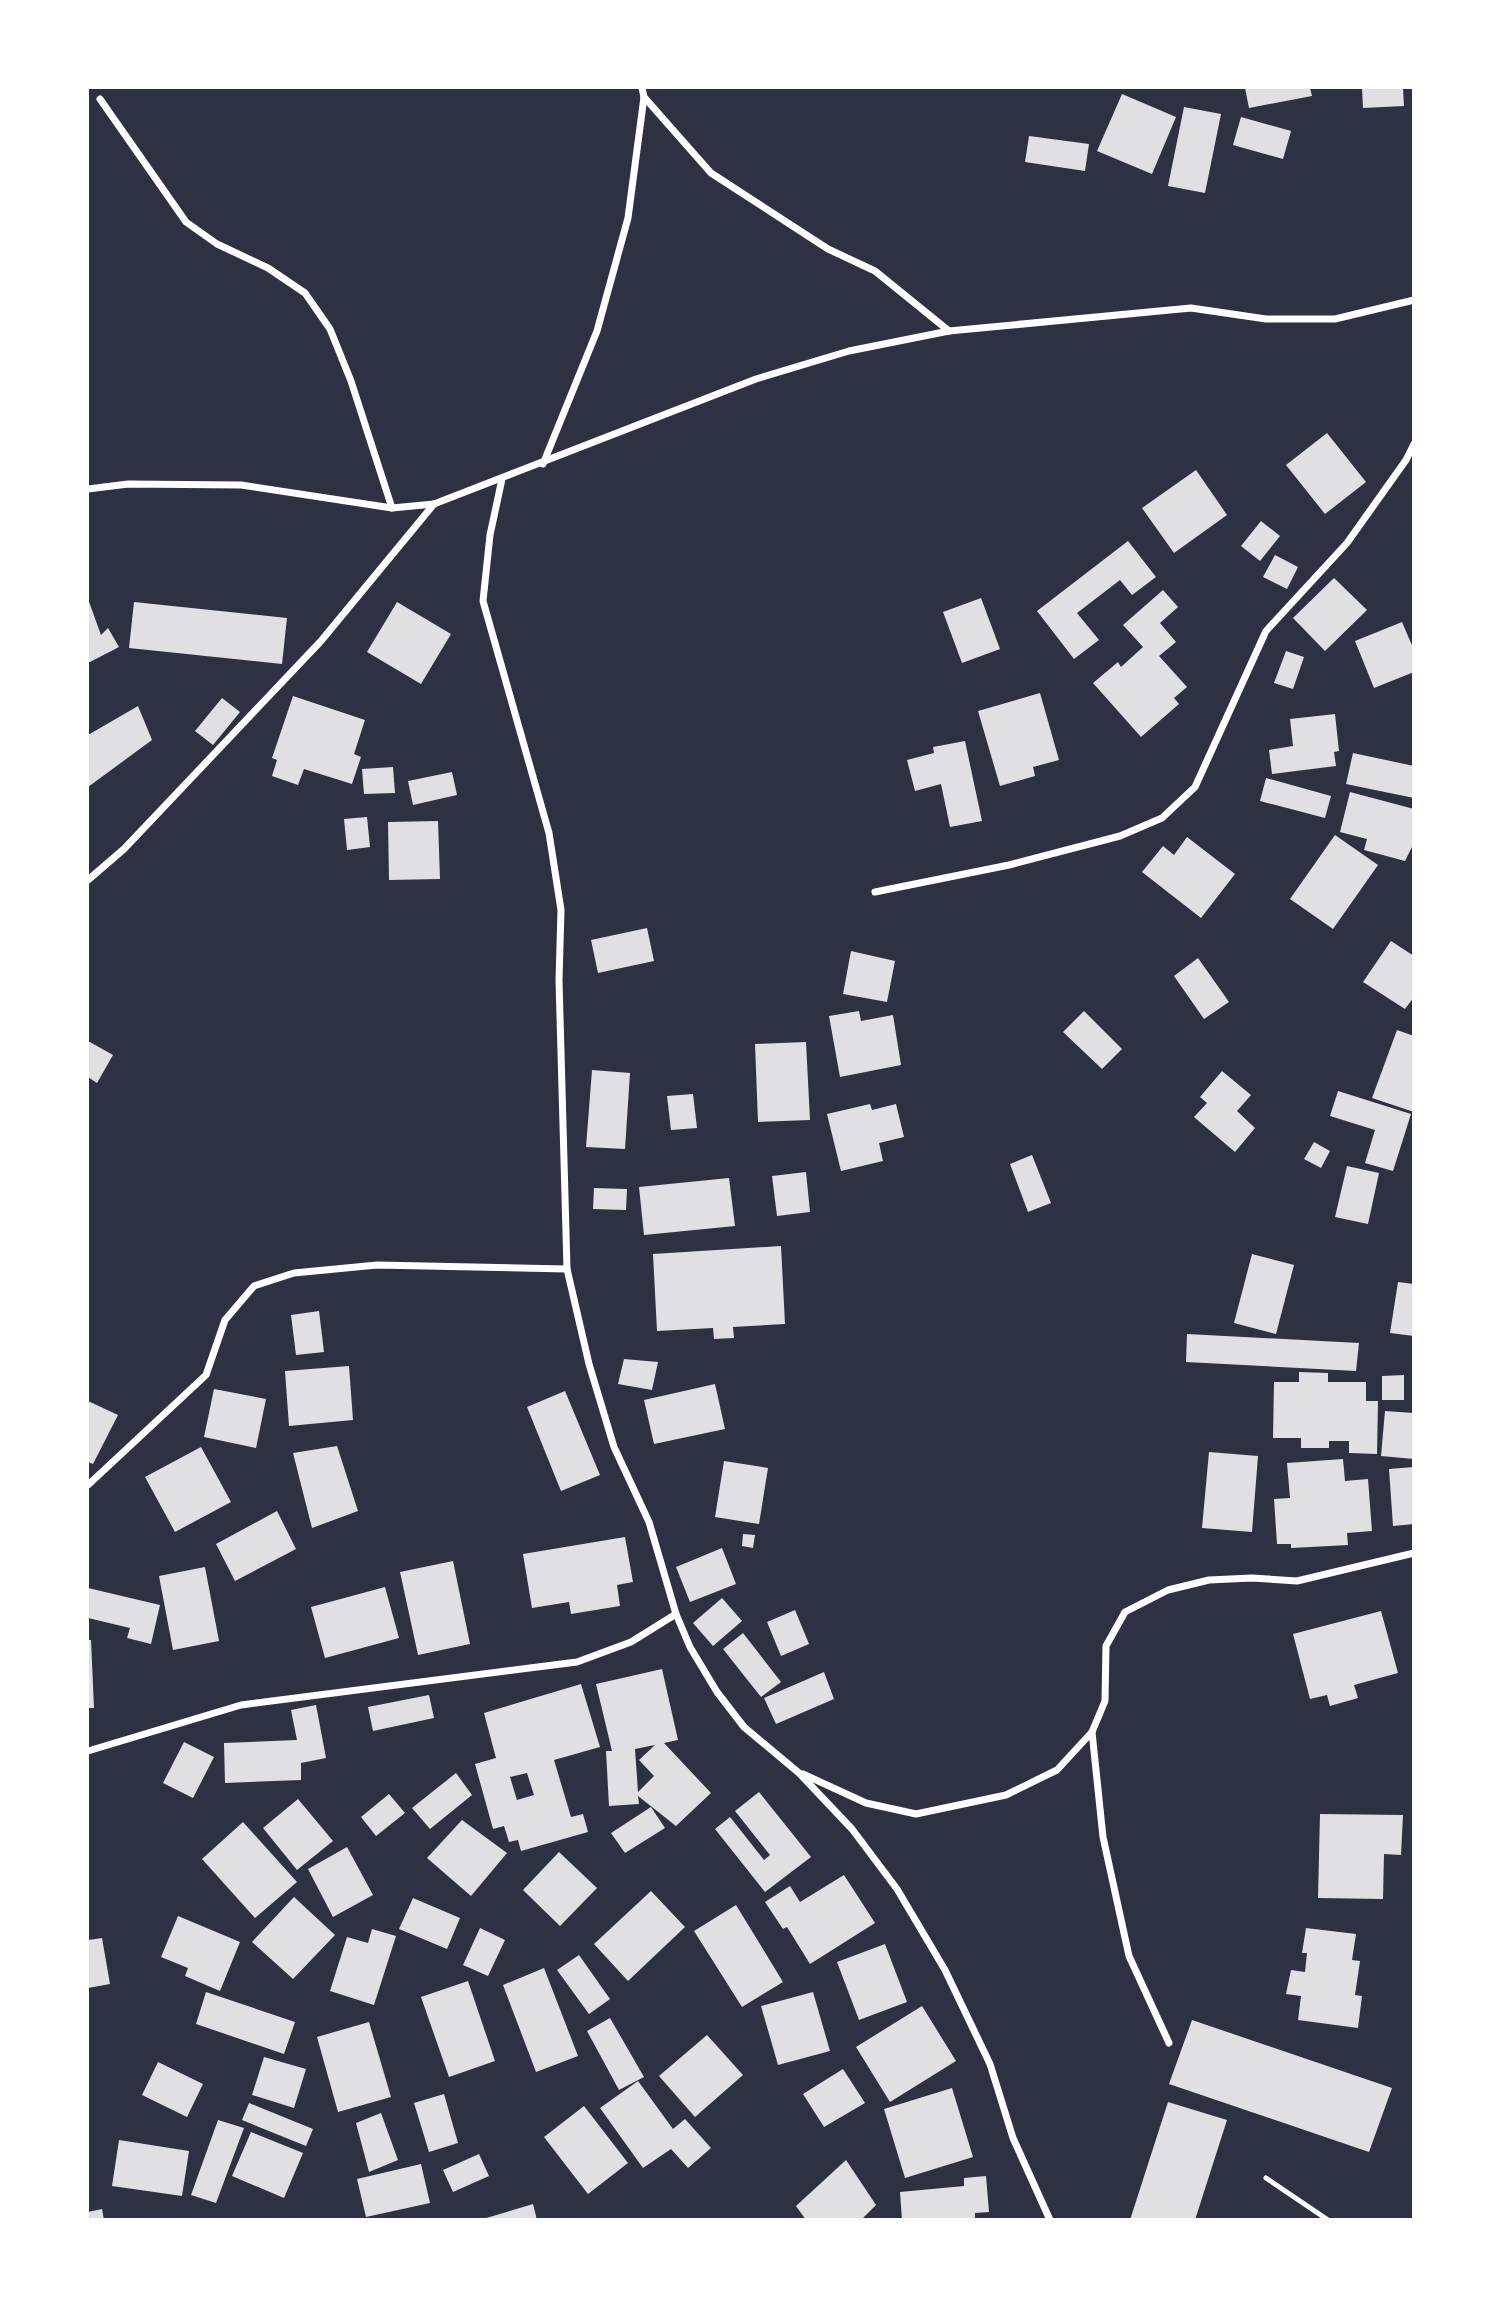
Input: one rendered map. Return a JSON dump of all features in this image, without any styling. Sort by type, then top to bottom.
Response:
[{"type":"street","points":[[543,464],[597,331],[628,218],[644,97],[642,88]]},
{"type":"street","points":[[644,97],[711,173],[828,249],[875,271],[949,331]]},
{"type":"street","points":[[100,99],[186,222],[217,244],[268,268],[305,293],[330,329],[351,381],[392,508]]},
{"type":"street","points":[[88,489],[128,484],[241,485],[392,508],[434,504],[543,464],[756,379],[849,351],[949,331],[1191,308],[1266,319],[1335,318],[1413,300]]},
{"type":"street","points":[[875,892],[1009,865],[1096,843],[1162,818],[1195,787],[1266,631],[1347,543],[1406,460],[1413,444]]},
{"type":"street","points":[[502,479],[490,535],[483,601],[546,819],[561,910],[559,979],[567,1269],[589,1364],[614,1447],[649,1522],[676,1614],[690,1647],[717,1692],[744,1727],[799,1773],[852,1829],[897,1889],[945,1970],[990,2064],[1013,2138],[1050,2220]]},
{"type":"street","points":[[88,880],[124,849],[321,641],[434,504]]},
{"type":"street","points":[[88,1485],[206,1375],[225,1320],[254,1286],[294,1273],[365,1266],[567,1269]]},
{"type":"street","points":[[799,1773],[866,1803],[916,1814],[1006,1795],[1057,1770],[1092,1732],[1105,1701],[1106,1646],[1125,1612],[1168,1590],[1209,1580],[1252,1578],[1297,1581],[1413,1553]]},
{"type":"street","points":[[88,1751],[241,1705],[577,1662],[631,1642],[676,1614]]},
{"type":"street","points":[[1092,1732],[1103,1837],[1129,1956],[1169,2043]]},
{"type":"lane","points":[[1266,2178],[1328,2220]]},
{"type":"building","points":[[1245,88],[1310,88],[1312,96],[1249,108]]},
{"type":"building","points":[[1362,88],[1403,88],[1404,106],[1363,108]]},
{"type":"building","points":[[1122,94],[1176,117],[1152,174],[1097,151]]},
{"type":"building","points":[[1184,107],[1221,114],[1205,193],[1168,186]]},
{"type":"building","points":[[1241,117],[1291,131],[1283,159],[1233,145]]},
{"type":"building","points":[[1029,136],[1089,144],[1085,171],[1025,162]]},
{"type":"building","points":[[1327,433],[1366,482],[1325,514],[1286,465]]},
{"type":"building","points":[[1196,470],[1227,515],[1174,553],[1142,508]]},
{"type":"building","points":[[1261,521],[1280,536],[1260,561],[1241,546]]},
{"type":"building","points":[[1128,541],[1156,577],[1132,595],[1120,580],[1077,613],[1099,640],[1074,659],[1037,611]]},
{"type":"building","points":[[1275,555],[1298,567],[1287,589],[1263,577]]},
{"type":"building","points":[[1334,578],[1367,610],[1325,651],[1293,618]]},
{"type":"building","points":[[1163,590],[1178,607],[1160,623],[1176,642],[1159,656],[1187,687],[1174,698],[1179,704],[1141,737],[1093,683],[1118,662],[1121,667],[1143,647],[1123,625]]},
{"type":"building","points":[[981,598],[1000,649],[962,663],[943,612]]},
{"type":"building","points":[[88,599],[101,635],[108,628],[119,647],[88,663]]},
{"type":"building","points":[[134,602],[287,618],[282,664],[129,648]]},
{"type":"building","points":[[397,602],[451,634],[421,684],[367,652]]},
{"type":"building","points":[[1402,622],[1414,650],[1414,672],[1374,688],[1355,641]]},
{"type":"building","points":[[1286,651],[1304,657],[1293,689],[1274,683]]},
{"type":"building","points":[[1040,693],[1059,760],[1033,767],[1035,776],[1000,786],[978,711]]},
{"type":"building","points":[[293,696],[365,720],[354,754],[361,757],[352,784],[304,769],[298,785],[272,776],[277,760],[272,758]]},
{"type":"building","points":[[222,698],[240,712],[213,745],[195,731]]},
{"type":"building","points":[[138,706],[152,740],[88,787],[88,735]]},
{"type":"building","points":[[1335,714],[1339,751],[1334,752],[1336,766],[1272,774],[1269,750],[1293,746],[1290,719]]},
{"type":"building","points":[[965,741],[982,821],[950,827],[941,784],[915,791],[907,760],[934,753],[933,747]]},
{"type":"building","points":[[1353,753],[1414,766],[1414,798],[1346,784]]},
{"type":"building","points":[[393,767],[395,793],[364,794],[362,769]]},
{"type":"building","points":[[452,772],[457,795],[413,805],[408,781]]},
{"type":"building","points":[[1266,778],[1331,796],[1325,818],[1260,801]]},
{"type":"building","points":[[1350,792],[1414,809],[1414,843],[1405,861],[1364,850],[1367,839],[1340,832]]},
{"type":"building","points":[[367,817],[370,847],[347,850],[344,819]]},
{"type":"building","points":[[438,821],[440,879],[389,880],[388,822]]},
{"type":"building","points":[[1335,835],[1378,865],[1333,929],[1290,899]]},
{"type":"building","points":[[1187,837],[1235,874],[1201,918],[1142,872],[1163,846],[1174,855]]},
{"type":"building","points":[[647,928],[654,961],[598,973],[591,940]]},
{"type":"building","points":[[1391,941],[1414,956],[1414,997],[1405,1009],[1363,982]]},
{"type":"building","points":[[851,951],[895,961],[887,1002],[843,994]]},
{"type":"building","points":[[1198,958],[1229,1002],[1204,1019],[1174,976]]},
{"type":"building","points":[[859,1011],[861,1021],[893,1015],[901,1065],[840,1077],[829,1016]]},
{"type":"building","points":[[1084,1011],[1122,1049],[1102,1069],[1063,1032]]},
{"type":"building","points":[[1397,1030],[1414,1036],[1414,1112],[1372,1098]]},
{"type":"building","points":[[88,1041],[113,1055],[97,1083],[88,1077]]},
{"type":"building","points":[[806,1042],[810,1120],[758,1122],[755,1044]]},
{"type":"building","points":[[592,1070],[630,1073],[625,1149],[586,1147]]},
{"type":"building","points":[[1222,1071],[1251,1095],[1237,1111],[1255,1128],[1235,1152],[1194,1117],[1207,1103],[1200,1097]]},
{"type":"building","points":[[1338,1091],[1411,1114],[1393,1171],[1365,1163],[1375,1130],[1330,1116]]},
{"type":"building","points":[[693,1094],[697,1128],[671,1130],[667,1096]]},
{"type":"building","points":[[870,1104],[872,1110],[896,1104],[904,1137],[879,1143],[883,1161],[841,1171],[827,1114]]},
{"type":"building","points":[[1314,1142],[1330,1151],[1321,1168],[1304,1159]]},
{"type":"building","points":[[1032,1155],[1051,1203],[1028,1212],[1010,1164]]},
{"type":"building","points":[[1347,1166],[1379,1173],[1368,1224],[1335,1217]]},
{"type":"building","points":[[806,1172],[810,1212],[777,1216],[772,1176]]},
{"type":"building","points":[[729,1178],[735,1226],[644,1235],[639,1187]]},
{"type":"building","points":[[594,1188],[627,1189],[626,1210],[593,1209]]},
{"type":"building","points":[[781,1246],[785,1324],[733,1327],[734,1338],[714,1339],[713,1328],[657,1331],[653,1254]]},
{"type":"building","points":[[1252,1254],[1294,1265],[1276,1334],[1234,1323]]},
{"type":"building","points":[[1398,1282],[1414,1284],[1414,1336],[1390,1333]]},
{"type":"building","points":[[319,1311],[324,1352],[296,1355],[291,1315]]},
{"type":"building","points":[[1187,1334],[1359,1343],[1356,1371],[1186,1362]]},
{"type":"building","points":[[624,1359],[658,1362],[652,1390],[618,1384]]},
{"type":"building","points":[[349,1366],[353,1420],[289,1426],[285,1371]]},
{"type":"building","points":[[1299,1372],[1328,1373],[1328,1382],[1366,1382],[1366,1401],[1378,1401],[1377,1454],[1349,1453],[1349,1441],[1329,1441],[1329,1448],[1301,1448],[1301,1438],[1273,1438],[1274,1382],[1299,1382]]},
{"type":"building","points":[[1404,1375],[1404,1400],[1382,1400],[1382,1376]]},
{"type":"building","points":[[715,1384],[725,1429],[654,1444],[644,1400]]},
{"type":"building","points":[[214,1389],[266,1399],[256,1448],[204,1437]]},
{"type":"building","points":[[565,1391],[600,1475],[561,1491],[527,1407]]},
{"type":"building","points":[[88,1401],[118,1415],[93,1464],[88,1462]]},
{"type":"building","points":[[1385,1411],[1414,1413],[1414,1459],[1381,1456]]},
{"type":"building","points":[[337,1446],[358,1511],[312,1528],[293,1453]]},
{"type":"building","points":[[201,1447],[231,1502],[175,1532],[145,1477]]},
{"type":"building","points":[[1209,1452],[1258,1456],[1252,1532],[1202,1528]]},
{"type":"building","points":[[1343,1459],[1345,1481],[1368,1479],[1372,1531],[1347,1533],[1348,1545],[1291,1548],[1291,1544],[1277,1544],[1274,1499],[1290,1498],[1287,1463]]},
{"type":"building","points":[[724,1461],[768,1468],[759,1524],[715,1517]]},
{"type":"building","points":[[1414,1467],[1414,1524],[1393,1526],[1389,1469]]},
{"type":"building","points":[[277,1511],[296,1549],[235,1581],[216,1544]]},
{"type":"building","points":[[743,1534],[755,1535],[753,1548],[742,1546]]},
{"type":"building","points":[[625,1537],[633,1582],[617,1585],[620,1606],[571,1614],[569,1602],[532,1608],[523,1554]]},
{"type":"building","points":[[722,1548],[736,1584],[690,1602],[676,1567]]},
{"type":"building","points":[[453,1561],[470,1644],[418,1655],[400,1572]]},
{"type":"building","points":[[205,1567],[219,1641],[173,1650],[159,1576]]},
{"type":"building","points":[[385,1587],[399,1638],[325,1658],[311,1607]]},
{"type":"building","points":[[88,1588],[160,1605],[151,1644],[127,1638],[130,1628],[88,1618]]},
{"type":"building","points":[[722,1598],[742,1621],[713,1646],[693,1623]]},
{"type":"building","points":[[795,1610],[809,1644],[781,1656],[767,1622]]},
{"type":"building","points":[[1381,1611],[1398,1673],[1354,1685],[1358,1698],[1330,1706],[1327,1695],[1310,1699],[1293,1634]]},
{"type":"building","points":[[743,1633],[781,1682],[761,1697],[723,1649]]},
{"type":"building","points":[[88,1640],[91,1640],[94,1708],[88,1708]]},
{"type":"building","points":[[662,1669],[678,1740],[664,1743],[711,1793],[676,1826],[638,1796],[639,1804],[609,1806],[606,1751],[612,1751],[596,1684]],"holes":[[[655,1745],[639,1760],[654,1776],[638,1792],[635,1749]]]},
{"type":"building","points":[[824,1672],[834,1699],[776,1724],[764,1698]]},
{"type":"building","points":[[581,1684],[600,1747],[554,1760],[571,1817],[583,1814],[588,1832],[521,1851],[518,1840],[509,1842],[504,1826],[493,1829],[475,1764],[496,1758],[484,1713]],"holes":[[[527,1773],[534,1795],[517,1800],[510,1777]]]},
{"type":"building","points":[[429,1695],[434,1718],[373,1731],[368,1707]]},
{"type":"building","points":[[316,1705],[326,1758],[301,1763],[301,1780],[225,1783],[224,1743],[297,1740],[291,1710]]},
{"type":"building","points":[[184,1742],[214,1757],[193,1798],[163,1783]]},
{"type":"building","points":[[456,1773],[472,1795],[430,1829],[412,1808]]},
{"type":"building","points":[[759,1792],[811,1857],[765,1892],[715,1829],[730,1817],[764,1860],[770,1855],[735,1811]]},
{"type":"building","points":[[389,1794],[405,1813],[376,1836],[361,1817]]},
{"type":"building","points":[[298,1799],[333,1841],[297,1870],[263,1828]]},
{"type":"building","points":[[651,1807],[665,1828],[625,1853],[611,1833]]},
{"type":"building","points":[[1320,1814],[1403,1815],[1401,1855],[1384,1854],[1383,1899],[1318,1898]]},
{"type":"building","points":[[462,1820],[507,1853],[471,1896],[427,1858]]},
{"type":"building","points":[[243,1822],[297,1882],[255,1918],[202,1859]]},
{"type":"building","points":[[347,1847],[373,1895],[333,1917],[308,1869]]},
{"type":"building","points":[[559,1852],[597,1888],[560,1926],[523,1890]]},
{"type":"building","points":[[844,1875],[875,1923],[810,1964],[787,1927],[783,1929],[765,1902],[790,1886],[800,1902]]},
{"type":"building","points":[[651,1891],[685,1927],[628,1981],[594,1944]]},
{"type":"building","points":[[294,1897],[335,1935],[293,1979],[252,1942]]},
{"type":"building","points":[[413,1898],[460,1918],[447,1949],[399,1929]]},
{"type":"building","points":[[736,1905],[783,1982],[742,2007],[694,1931]]},
{"type":"building","points":[[178,1916],[240,1942],[220,1991],[185,1976],[188,1968],[161,1957]]},
{"type":"building","points":[[480,1928],[505,1940],[488,1976],[463,1965]]},
{"type":"building","points":[[1306,1928],[1356,1934],[1352,1960],[1360,1961],[1355,1995],[1362,1996],[1358,2028],[1298,2020],[1301,1996],[1286,1994],[1291,1970],[1305,1972],[1307,1953],[1302,1953]]},
{"type":"building","points":[[372,1929],[396,1936],[374,2005],[330,1991],[347,1937],[368,1943]]},
{"type":"building","points":[[102,1938],[110,1984],[88,1988],[88,1940]]},
{"type":"building","points":[[885,1944],[907,2002],[859,2020],[837,1962]]},
{"type":"building","points":[[579,1955],[610,1999],[589,2014],[557,1970]]},
{"type":"building","points":[[544,1968],[578,2056],[536,2072],[503,1985]]},
{"type":"building","points":[[468,1981],[495,2061],[449,2077],[421,1997]]},
{"type":"building","points":[[206,1992],[295,2022],[284,2054],[196,2024]]},
{"type":"building","points":[[813,1992],[830,2051],[778,2065],[761,2006]]},
{"type":"building","points":[[922,2006],[956,2061],[890,2102],[856,2047]]},
{"type":"building","points":[[610,2018],[644,2077],[619,2090],[587,2031]]},
{"type":"building","points":[[1192,2020],[1392,2088],[1369,2152],[1169,2084]]},
{"type":"building","points":[[369,2022],[391,2097],[338,2112],[317,2037]]},
{"type":"building","points":[[707,2035],[743,2075],[695,2117],[659,2076]]},
{"type":"building","points":[[264,2057],[306,2069],[294,2108],[252,2095]]},
{"type":"building","points":[[158,2062],[203,2084],[187,2117],[142,2095]]},
{"type":"building","points":[[843,2069],[865,2103],[824,2127],[803,2094]]},
{"type":"building","points":[[638,2081],[673,2129],[685,2119],[711,2148],[688,2168],[671,2149],[643,2168],[600,2108]]},
{"type":"building","points":[[952,2088],[973,2157],[905,2178],[884,2109]]},
{"type":"building","points":[[444,2094],[458,2143],[429,2152],[414,2103]]},
{"type":"building","points":[[1168,2102],[1227,2120],[1195,2220],[1130,2220]]},
{"type":"building","points":[[249,2103],[313,2129],[306,2146],[242,2120]]},
{"type":"building","points":[[584,2106],[628,2163],[588,2194],[544,2137]]},
{"type":"building","points":[[381,2113],[398,2160],[369,2172],[356,2123]]},
{"type":"building","points":[[218,2120],[244,2128],[216,2203],[191,2195]]},
{"type":"building","points":[[251,2132],[303,2153],[284,2198],[232,2176]]},
{"type":"building","points":[[119,2140],[189,2151],[182,2196],[112,2186]]},
{"type":"building","points":[[479,2154],[489,2176],[453,2192],[443,2170]]},
{"type":"building","points":[[846,2160],[876,2205],[861,2220],[806,2220],[796,2206]]},
{"type":"building","points":[[421,2164],[430,2203],[366,2217],[357,2179]]},
{"type":"building","points":[[986,2176],[989,2212],[975,2213],[975,2220],[902,2220],[900,2192],[964,2186],[964,2178]]},
{"type":"building","points":[[533,2204],[537,2220],[483,2220],[483,2219]]},
{"type":"building","points":[[102,2209],[104,2220],[88,2220],[88,2212]]}]
